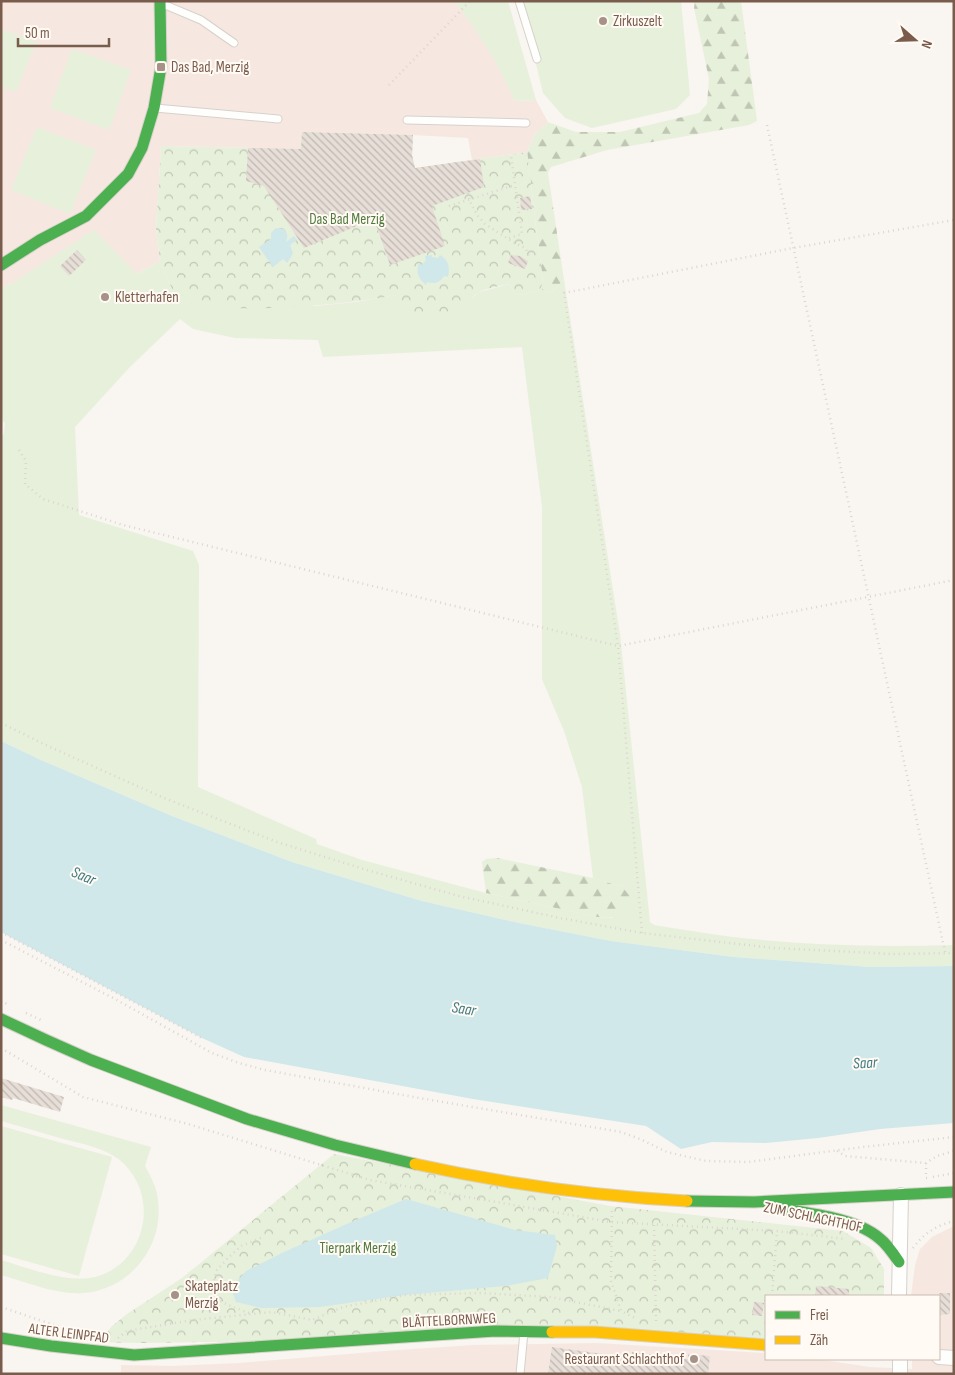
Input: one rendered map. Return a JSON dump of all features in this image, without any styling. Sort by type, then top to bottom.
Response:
[{"type":"street","points":[[1,265],[40,240],[86,216],[128,174],[142,148],[154,108],[161,67],[160,2]]},
{"type":"street","points":[[1,1018],[82,1056],[147,1082],[284,1130],[452,1172],[512,1183],[613,1197],[742,1203],[954,1192]]},
{"type":"street","points":[[899,1295],[901,1194]]},
{"type":"street","name":"ZUM SCHLACHTHOF","points":[[742,1203],[795,1211],[868,1229],[880,1238],[899,1262]]},
{"type":"street","name":"BLÄTTELBORNWEG","points":[[134,1355],[495,1331],[595,1332],[765,1345]]},
{"type":"street","name":"ALTER LEINPFAD","points":[[1,1338],[77,1350],[134,1355]]},
{"type":"street","points":[[940,1357],[954,1358]]},
{"type":"street","points":[[900,1360],[900,1374]]},
{"type":"lane","points":[[519,1],[537,59]]},
{"type":"lane","points":[[160,2],[201,20],[234,43]]},
{"type":"lane","points":[[154,108],[278,119]]},
{"type":"lane","points":[[407,120],[526,123]]},
{"type":"lane","points":[[520,1374],[524,1332]]},
{"type":"path","points":[[388,85],[470,1]]},
{"type":"path","points":[[767,125],[945,953]]},
{"type":"path","points":[[508,238],[522,234],[511,156]]},
{"type":"path","points":[[449,206],[515,185]]},
{"type":"path","points":[[468,193],[478,216],[485,224],[526,249],[529,257]]},
{"type":"path","points":[[642,933],[618,646],[564,292],[793,248],[954,220]]},
{"type":"path","points":[[19,450],[26,461],[24,484],[43,499],[123,525],[618,646],[954,580]]},
{"type":"path","points":[[1,723],[164,798],[277,842],[459,896],[560,918],[642,933],[774,948],[892,954],[954,953]]},
{"type":"path","points":[[1,932],[202,1038]]},
{"type":"path","points":[[1,940],[212,1052],[239,1063],[265,1070],[621,1132],[667,1152],[706,1161],[748,1162],[954,1137]]},
{"type":"path","points":[[1,1001],[10,1005]]},
{"type":"path","points":[[18,1009],[44,1021]]},
{"type":"path","points":[[836,1150],[845,1156],[926,1163],[937,1156],[954,1151]]},
{"type":"path","points":[[926,1163],[926,1178],[954,1173]]},
{"type":"path","points":[[613,1197],[611,1281],[621,1311]]},
{"type":"path","points":[[899,1262],[908,1256],[922,1237],[936,1227],[954,1221]]},
{"type":"path","points":[[654,1225],[657,1336]]},
{"type":"path","points":[[772,1295],[777,1231]]},
{"type":"path","points":[[252,1314],[228,1306],[217,1299],[212,1286],[217,1270],[228,1258],[241,1246],[263,1237]]},
{"type":"path","points":[[116,1340],[127,1331],[193,1320],[272,1312],[312,1320],[342,1307],[405,1296],[481,1294],[550,1297],[621,1311],[638,1320]]},
{"type":"path","points":[[1,1307],[83,1335]]},
{"type":"shaded area","points":[[1,1],[454,1],[474,26],[506,79],[514,101],[536,100],[548,122],[535,134],[527,152],[472,160],[468,138],[413,135],[302,132],[301,149],[161,146],[156,229],[160,261],[137,274],[14,282],[1,288]]},
{"type":"shaded area","points":[[954,1227],[954,1374],[121,1374],[121,1365],[172,1366],[239,1363],[473,1345],[597,1343],[765,1353],[765,1360],[823,1360],[870,1367],[912,1369],[912,1360],[940,1360],[940,1295],[911,1295],[915,1265],[920,1249],[932,1237]]},
{"type":"green space","points":[[454,1],[508,1],[536,100],[514,101],[488,49]]},
{"type":"green space","points":[[521,1],[681,1],[690,95],[676,109],[592,128],[565,118],[543,93]]},
{"type":"green space","points":[[695,1],[741,1],[757,121],[749,125],[607,150],[551,167],[548,173],[564,280],[551,293],[540,289],[543,282],[527,152],[535,134],[548,122],[576,132],[620,132],[699,113],[707,104],[709,79],[694,8]]},
{"type":"green space","points":[[1,29],[36,42],[16,92],[1,87]]},
{"type":"green space","points":[[72,49],[131,70],[109,130],[50,108]]},
{"type":"green space","points":[[37,127],[96,150],[70,214],[11,190]]},
{"type":"green space","name":"Das Bad Merzig","points":[[302,132],[413,135],[412,155],[415,168],[527,152],[543,283],[540,289],[523,295],[515,294],[510,284],[490,288],[479,292],[464,306],[450,314],[432,316],[423,315],[407,308],[396,295],[329,304],[277,308],[244,308],[222,307],[196,302],[172,289],[160,261],[156,229],[161,146],[300,149]]},
{"type":"green space","points":[[94,230],[137,274],[160,261],[172,289],[316,306],[396,295],[430,316],[445,315],[458,310],[479,292],[510,284],[515,294],[523,295],[540,289],[551,293],[564,280],[620,634],[650,922],[654,925],[703,933],[802,943],[904,946],[954,945],[954,966],[871,967],[734,957],[611,941],[422,901],[292,862],[172,816],[1,741],[1,438],[4,433],[5,423],[1,419],[1,288],[14,282]],"holes":[[[180,319],[193,329],[235,338],[318,340],[323,357],[522,347],[542,507],[542,679],[564,731],[582,787],[593,878],[622,887],[612,918],[598,917],[486,893],[362,860],[317,844],[316,839],[198,787],[199,565],[193,551],[79,515],[75,427],[129,368]]]},
{"type":"green space","points":[[497,858],[593,878],[622,887],[633,899],[619,915],[615,917],[598,917],[486,893],[482,862],[486,859]]},
{"type":"green space","points":[[1,1105],[151,1147],[145,1166],[156,1192],[158,1218],[149,1250],[129,1275],[115,1284],[100,1290],[73,1293],[42,1287],[1,1275],[1,1260],[46,1274],[68,1278],[90,1278],[109,1271],[125,1260],[136,1245],[142,1227],[144,1208],[140,1190],[131,1173],[117,1158],[93,1147],[1,1121]]},
{"type":"green space","points":[[1,1126],[112,1157],[79,1276],[1,1254]]},
{"type":"green space","name":"Tierpark Merzig","points":[[334,1154],[610,1206],[843,1231],[871,1248],[884,1269],[884,1295],[765,1295],[765,1341],[600,1326],[279,1341],[99,1342],[112,1326],[127,1314],[182,1278]]},
{"type":"water","points":[[276,228],[284,229],[287,235],[286,242],[294,236],[297,240],[290,245],[293,253],[287,263],[283,259],[273,267],[259,247],[271,239],[271,233]]},
{"type":"water","points":[[432,255],[432,257],[438,258],[440,255],[445,259],[449,267],[448,277],[444,276],[437,282],[427,282],[426,285],[418,275],[417,269],[419,263],[422,265],[426,260],[425,256]]},
{"type":"water","name":"Saar","points":[[1,741],[172,816],[292,862],[422,901],[611,941],[734,957],[871,967],[954,966],[954,1123],[880,1129],[766,1143],[712,1142],[681,1149],[646,1126],[473,1099],[244,1057],[202,1038],[1,932]]},
{"type":"water","points":[[406,1199],[515,1230],[555,1235],[557,1246],[548,1278],[505,1286],[405,1295],[320,1307],[261,1308],[236,1302],[231,1288],[246,1271],[284,1252]]},
{"type":"building","points":[[302,132],[413,135],[412,155],[415,168],[480,159],[484,187],[432,206],[445,246],[390,265],[374,219],[304,248],[264,186],[246,181],[248,148],[301,149]]},
{"type":"building","points":[[530,196],[532,209],[521,210],[520,198]]},
{"type":"building","points":[[77,250],[86,260],[69,276],[60,266]]},
{"type":"building","points":[[511,255],[520,256],[528,261],[525,269],[508,263]]},
{"type":"building","points":[[1,1078],[64,1097],[60,1112],[13,1098],[12,1100],[1,1097]]},
{"type":"building","points":[[816,1286],[849,1289],[849,1295],[815,1295]]},
{"type":"building","points":[[939,1293],[950,1293],[950,1314],[940,1315]]},
{"type":"building","points":[[754,1302],[764,1303],[762,1316],[752,1315]]},
{"type":"building","points":[[552,1347],[632,1358],[632,1352],[688,1359],[688,1354],[710,1356],[708,1374],[548,1374]]},
{"type":"traffic: fast","points":[[1,265],[40,240],[86,216],[128,174],[142,148],[154,108],[161,67],[160,1]]},
{"type":"traffic: fast","points":[[1,1019],[91,1060],[247,1119],[335,1145],[415,1164]]},
{"type":"traffic: fast","points":[[687,1201],[754,1202],[954,1192]]},
{"type":"traffic: fast","points":[[778,1208],[831,1217],[858,1226],[882,1240],[899,1262]]},
{"type":"traffic: fast","points":[[1,1338],[51,1346],[134,1355],[495,1331],[552,1332]]},
{"type":"traffic: slow","points":[[415,1164],[483,1178],[550,1188],[618,1196],[687,1201]]},
{"type":"traffic: slow","points":[[552,1332],[595,1332],[765,1345]]},
{"type":"place","name":"Zirkuszelt","points":[[603,21]]},
{"type":"place","name":"Das Bad, Merzig","points":[[161,67]]},
{"type":"place","name":"Kletterhafen","points":[[105,297]]},
{"type":"place","name":"Skateplatz Merzig","points":[[175,1295]]},
{"type":"place","name":"Restaurant Schlachthof","points":[[694,1359]]}]
